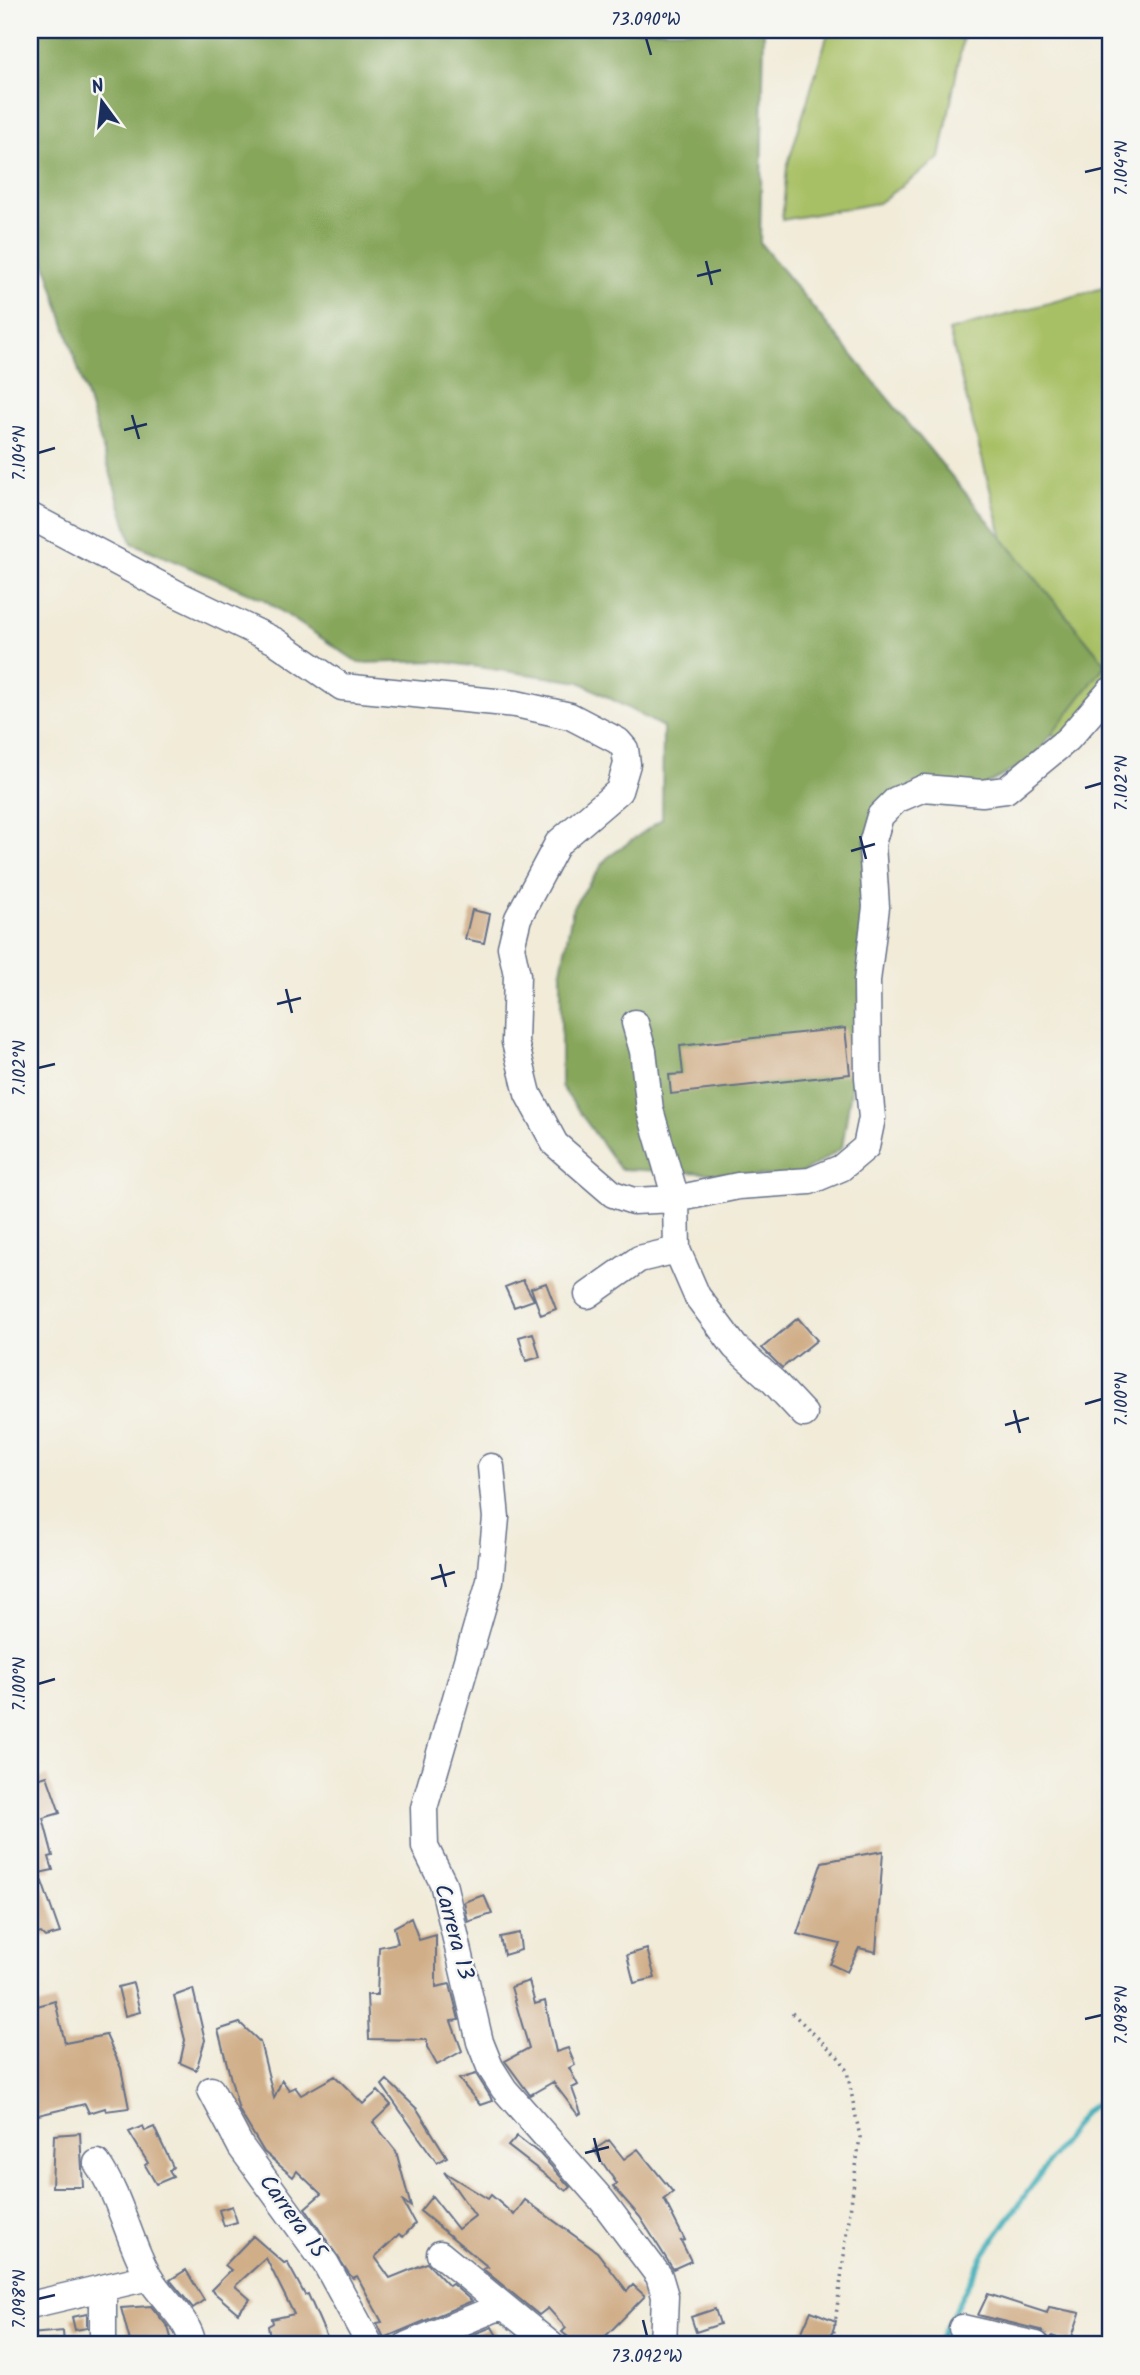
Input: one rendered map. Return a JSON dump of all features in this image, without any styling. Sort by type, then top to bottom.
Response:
[{"type":"street","points":[[30,516],[181,596],[275,640],[342,687],[516,704],[570,716],[618,741],[625,749],[627,764],[619,791],[558,843],[518,918],[511,947],[517,975],[515,1042],[528,1094],[555,1144],[613,1194],[633,1201],[676,1199],[738,1186],[810,1181],[841,1168],[866,1147],[872,1118],[867,1077],[867,981],[876,907],[872,844],[880,816],[896,800],[925,788],[982,793],[1006,790],[1068,739],[1110,691]]},
{"type":"street","points":[[635,1023],[643,1051],[650,1110],[676,1199],[677,1250],[697,1296],[736,1347],[804,1414]]},
{"type":"street","points":[[587,1295],[639,1259],[677,1250]]},
{"type":"street","name":"Carrera 13","points":[[491,1466],[496,1518],[490,1581],[424,1808],[425,1847],[443,1883],[480,2042],[489,2067],[628,2232],[659,2276],[665,2297],[663,2345]]},
{"type":"street","name":"Carrera 15","points":[[211,2090],[241,2147],[326,2264],[370,2345]]},
{"type":"street","points":[[97,2163],[113,2186],[149,2277],[182,2318],[193,2345]]},
{"type":"street","points":[[440,2254],[551,2345]]},
{"type":"street","points":[[30,2305],[149,2277]]},
{"type":"street","points":[[103,2288],[103,2345]]},
{"type":"street","points":[[407,2345],[501,2306]]},
{"type":"street","points":[[962,2328],[1036,2345]]},
{"type":"path","points":[[792,2013],[841,2060],[847,2071],[860,2137],[832,2345]]},
{"type":"green space","points":[[30,30],[764,30],[760,243],[1106,664],[1032,760],[978,789],[893,792],[865,850],[859,1038],[842,1148],[796,1177],[620,1169],[561,1086],[561,971],[573,907],[607,858],[662,819],[663,727],[580,682],[438,661],[359,663],[263,599],[132,543],[30,213]]},
{"type":"green space","points":[[829,30],[963,39],[940,158],[878,203],[782,220],[787,167]]},
{"type":"green space","points":[[1110,286],[1110,685],[1059,755],[949,331]]},
{"type":"building","points":[[472,910],[490,914],[484,943],[465,939]]},
{"type":"building","points":[[845,1028],[850,1074],[671,1094],[669,1075],[683,1074],[680,1046]]},
{"type":"building","points":[[523,1280],[534,1300],[514,1307],[505,1287]]},
{"type":"building","points":[[546,1283],[556,1309],[541,1315],[531,1288]]},
{"type":"building","points":[[798,1318],[817,1340],[782,1368],[762,1348]]},
{"type":"building","points":[[533,1333],[540,1357],[526,1361],[519,1337]]},
{"type":"building","points":[[47,1776],[60,1813],[43,1818],[53,1856],[49,1857],[53,1870],[39,1873],[60,1933],[45,1937],[41,1933],[30,1936],[30,1919],[36,1918],[30,1902],[30,1781]]},
{"type":"building","points":[[883,1851],[876,1952],[859,1948],[847,1972],[830,1964],[840,1944],[797,1934],[822,1862]]},
{"type":"building","points":[[484,1895],[492,1914],[468,1922],[464,1902]]},
{"type":"building","points":[[411,1918],[419,1940],[436,1935],[436,1987],[450,1984],[459,2020],[451,2021],[462,2051],[437,2065],[427,2047],[427,2040],[369,2039],[367,1995],[377,1995],[379,1947],[398,1943],[394,1927]]},
{"type":"building","points":[[519,1933],[521,1950],[504,1955],[500,1937]]},
{"type":"building","points":[[647,1949],[655,1978],[634,1983],[627,1955]]},
{"type":"building","points":[[529,1981],[535,2004],[545,2001],[556,2052],[568,2048],[575,2065],[569,2068],[578,2085],[572,2088],[581,2113],[578,2115],[553,2082],[530,2095],[505,2061],[529,2048],[511,1987]]},
{"type":"building","points":[[133,1983],[140,2012],[125,2016],[118,1987]]},
{"type":"building","points":[[193,1989],[205,2040],[196,2070],[180,2063],[185,2040],[174,1996]]},
{"type":"building","points":[[55,2001],[65,2043],[106,2035],[121,2068],[129,2108],[106,2111],[105,2108],[89,2113],[85,2104],[30,2117],[30,2008]]},
{"type":"building","points":[[240,2023],[260,2042],[274,2098],[282,2080],[289,2090],[295,2087],[301,2095],[335,2076],[363,2104],[378,2091],[391,2105],[373,2122],[396,2151],[411,2207],[402,2200],[415,2224],[403,2237],[399,2234],[375,2257],[390,2278],[427,2263],[449,2286],[452,2284],[472,2301],[384,2338],[377,2323],[382,2322],[357,2276],[353,2278],[350,2275],[305,2208],[321,2194],[297,2171],[293,2177],[264,2152],[239,2110],[218,2030]]},
{"type":"building","points":[[476,2074],[492,2101],[480,2105],[459,2079]]},
{"type":"building","points":[[387,2080],[417,2109],[447,2157],[437,2163],[382,2085]]},
{"type":"building","points":[[143,2126],[145,2131],[154,2127],[173,2167],[169,2171],[173,2177],[156,2184],[145,2165],[148,2163],[129,2132]]},
{"type":"building","points":[[80,2133],[83,2187],[52,2187],[54,2135]]},
{"type":"building","points":[[517,2136],[540,2154],[570,2187],[566,2191],[508,2146]]},
{"type":"building","points":[[609,2140],[624,2159],[638,2149],[673,2192],[664,2199],[685,2240],[681,2241],[691,2261],[673,2269],[640,2217],[613,2186],[617,2184],[594,2150]]},
{"type":"building","points":[[444,2172],[488,2199],[491,2195],[514,2215],[525,2200],[597,2252],[627,2291],[633,2285],[645,2296],[597,2345],[575,2343],[562,2332],[566,2328],[548,2308],[539,2315],[483,2269],[488,2267],[420,2211],[432,2196],[458,2229],[475,2216]]},
{"type":"building","points":[[232,2206],[237,2222],[224,2226],[219,2210]]},
{"type":"building","points":[[253,2236],[284,2263],[287,2262],[305,2295],[308,2294],[329,2342],[321,2345],[271,2345],[268,2326],[273,2323],[272,2319],[294,2314],[266,2258],[235,2286],[250,2299],[238,2313],[211,2290],[231,2270],[225,2265]]},
{"type":"building","points":[[186,2270],[204,2300],[193,2308],[170,2280]]},
{"type":"building","points":[[988,2294],[1047,2313],[1049,2307],[1080,2313],[1070,2343],[1052,2336],[1051,2340],[1040,2330],[978,2315]]},
{"type":"building","points":[[151,2306],[168,2327],[172,2341],[131,2345],[121,2308]]},
{"type":"building","points":[[715,2309],[720,2324],[696,2332],[691,2317]]},
{"type":"building","points":[[811,2311],[836,2321],[828,2345],[796,2345]]},
{"type":"building","points":[[87,2314],[87,2328],[75,2330],[72,2317]]},
{"type":"building","points":[[492,2327],[502,2345],[457,2345],[454,2342]]},
{"type":"building","points":[[63,2331],[64,2345],[30,2345],[30,2334]]},
{"type":"waterway","points":[[937,2345],[984,2253],[1085,2111],[1110,2095]]}]
